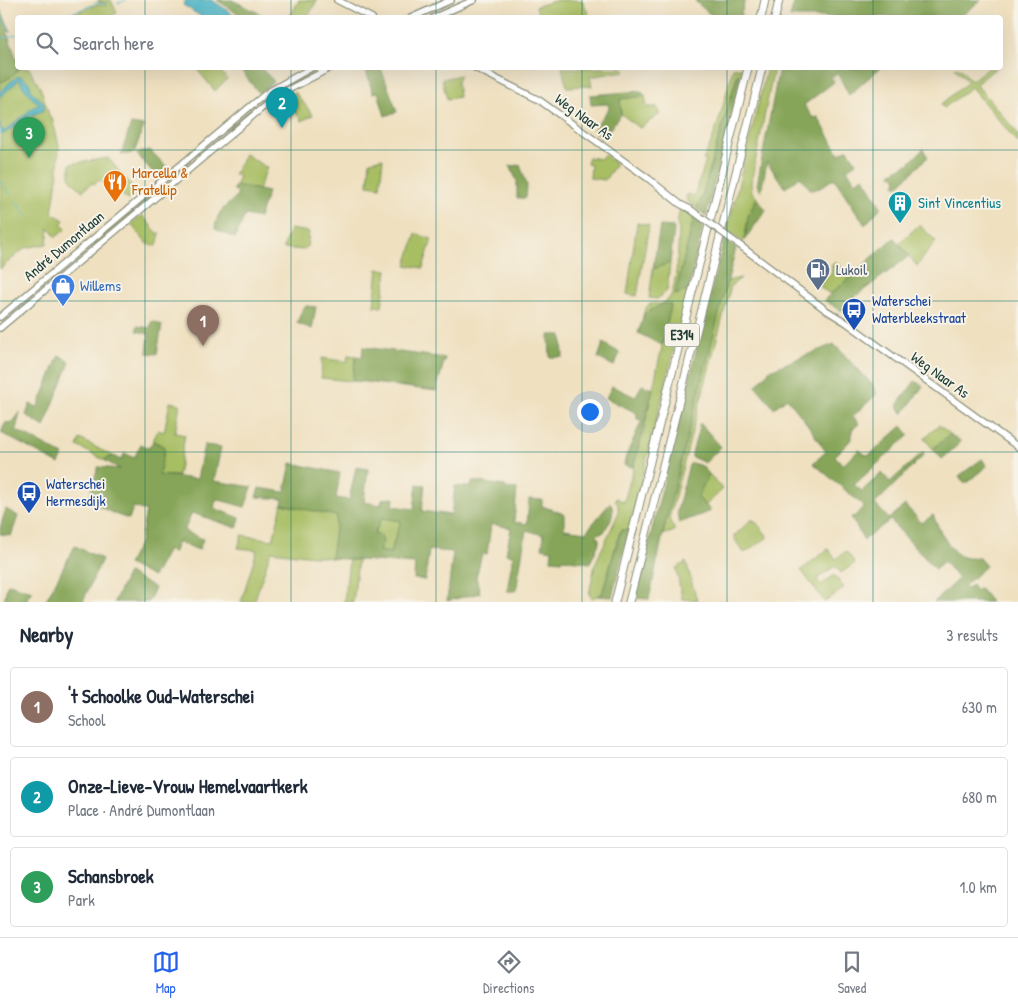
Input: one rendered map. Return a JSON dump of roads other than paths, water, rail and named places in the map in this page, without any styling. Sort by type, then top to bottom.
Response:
[{"type":"highway","points":[[762,15],[765,0]]},
{"type":"highway","points":[[775,15],[779,0]]},
{"type":"highway","name":"E314","points":[[615,602],[748,70]]},
{"type":"highway","name":"E314","points":[[629,602],[762,70]]},
{"type":"main road","points":[[337,0],[366,15]]},
{"type":"main road","points":[[418,15],[451,0]]},
{"type":"main road","points":[[440,15],[474,0]]},
{"type":"main road","name":"André Dumontlaan","points":[[0,316],[268,92],[307,70]]},
{"type":"main road","name":"André Dumontlaan","points":[[0,328],[268,103],[326,70]]},
{"type":"main road","name":"Weg Naar As","points":[[479,70],[539,100],[648,179],[670,192],[690,209],[835,316],[1018,447]]},
{"type":"water","points":[[186,0],[212,0],[233,15],[199,15],[183,5]]},
{"type":"water","points":[[21,76],[30,84],[31,91],[44,103],[44,110],[28,117],[4,134],[0,134],[0,122],[1,129],[5,131],[39,105],[21,84],[21,80],[16,81],[0,97],[0,92],[16,77]]},
{"type":"waterway","points":[[118,3],[126,0]]},
{"type":"waterway","points":[[67,15],[96,3],[106,4]]},
{"type":"waterway","points":[[0,12],[9,31]]},
{"type":"waterway","points":[[0,39],[15,35]]},
{"type":"waterway","points":[[0,181],[11,195]]},
{"type":"waterway","points":[[16,201],[28,217]]},
{"type":"place","name":"Onze-Lieve-Vrouw Hemelvaartkerk","points":[[282,128]]},
{"type":"place","name":"Schansbroek","points":[[29,158]]},
{"type":"place","name":"Marcella & Fratellip","points":[[115,203]]},
{"type":"place","name":"Sint Vincentius","points":[[900,224]]},
{"type":"place","name":"Lukoil","points":[[818,291]]},
{"type":"place","name":"Willems","points":[[63,307]]},
{"type":"place","name":"Waterschei Waterbleekstraat","points":[[854,331]]},
{"type":"place","name":"'t Schoolke Oud-Waterschei","points":[[203,346]]},
{"type":"place","name":"Waterschei Hermesdijk","points":[[29,514]]}]
